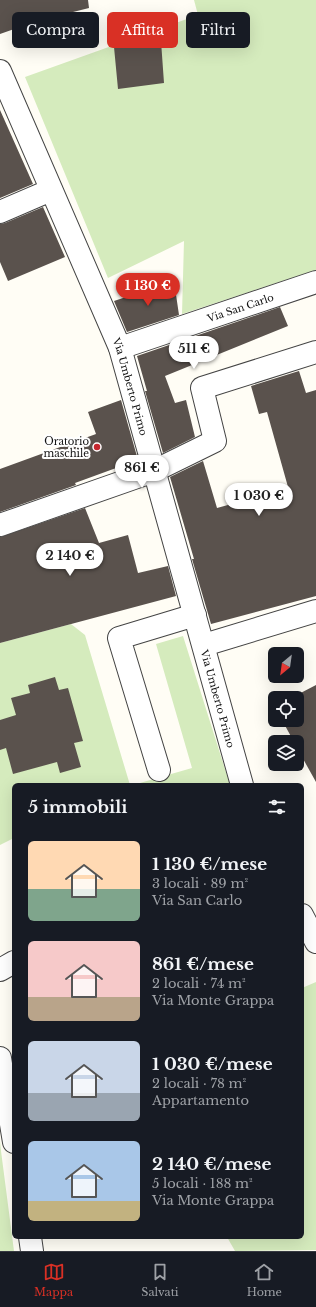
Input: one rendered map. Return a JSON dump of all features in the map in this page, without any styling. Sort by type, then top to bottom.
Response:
[{"type":"street","name":"Via Umberto Primo","points":[[0,71],[120,348],[241,783]]},
{"type":"street","points":[[0,212],[51,190]]},
{"type":"street","name":"Via San Carlo","points":[[120,348],[316,282]]},
{"type":"street","points":[[0,525],[154,471],[215,441],[202,388],[316,352]]},
{"type":"street","points":[[204,645],[316,611]]},
{"type":"street","points":[[159,770],[119,638],[195,615]]},
{"type":"street","points":[[304,919],[316,942]]},
{"type":"street","points":[[0,970],[12,963]]},
{"type":"street","points":[[0,1058],[12,1130]]},
{"type":"street","points":[[30,1239],[32,1251]]},
{"type":"green space","points":[[194,0],[316,0],[316,270],[182,314],[184,241],[108,278],[25,77],[107,48],[178,48],[178,22],[186,19],[186,48],[250,48],[250,12],[197,12]]},
{"type":"green space","points":[[71,624],[85,635],[129,783],[12,783],[12,839],[0,845],[0,643]]},
{"type":"green space","points":[[183,636],[229,783],[140,783],[192,768],[156,644]]},
{"type":"green space","points":[[316,982],[316,1250],[235,1251],[228,1239],[304,1239],[304,987]]},
{"type":"green space","points":[[0,1141],[14,1251],[0,1251]]},
{"type":"building","points":[[0,0],[88,0],[89,8],[73,12],[12,12],[12,30],[0,34]]},
{"type":"building","points":[[114,48],[162,48],[164,83],[118,89]]},
{"type":"building","points":[[0,110],[33,184],[0,198]]},
{"type":"building","points":[[43,207],[65,257],[8,281],[0,262],[0,224]]},
{"type":"building","points":[[174,281],[179,315],[127,332],[114,301]]},
{"type":"building","points":[[280,307],[288,326],[165,376],[175,403],[186,400],[195,437],[163,453],[145,391],[147,391],[137,356]]},
{"type":"building","points":[[299,371],[306,393],[316,390],[316,596],[211,624],[170,477],[203,461],[217,508],[286,489],[285,488],[288,487],[267,412],[259,414],[251,386]]},
{"type":"building","name":"Oratorio maschile","points":[[121,400],[138,460],[75,483],[76,485],[0,512],[0,469],[96,434],[88,412]]},
{"type":"building","points":[[85,508],[99,543],[128,535],[138,573],[168,566],[176,596],[0,643],[0,537]]},
{"type":"building","points":[[55,677],[59,690],[68,688],[83,741],[74,743],[81,767],[60,773],[57,762],[13,774],[6,748],[0,750],[0,720],[16,715],[11,698],[30,693],[28,685]]},
{"type":"building","points":[[316,685],[316,782],[304,761],[304,735],[290,735],[286,727],[304,727],[304,691]]},
{"type":"place","name":"Oratorio maschile","points":[[97,447]]}]
